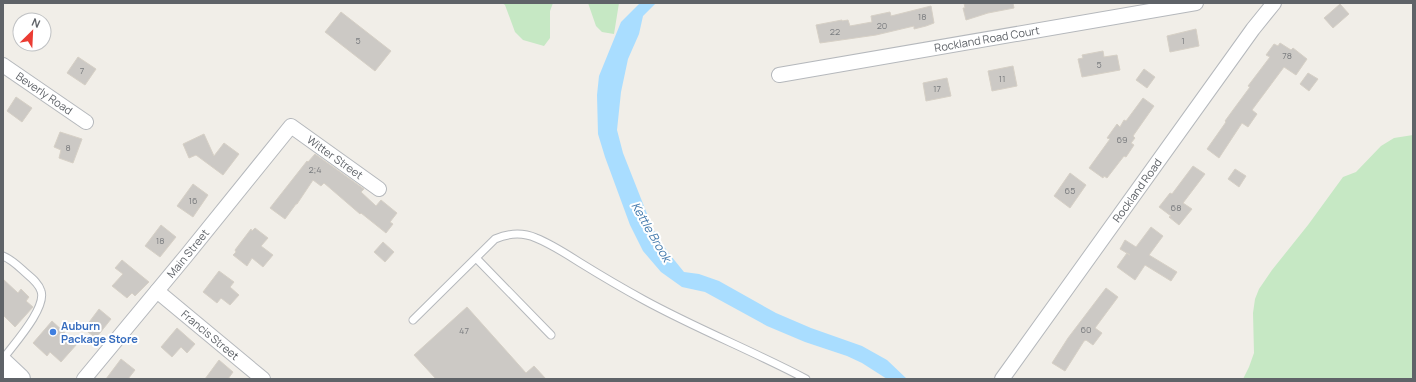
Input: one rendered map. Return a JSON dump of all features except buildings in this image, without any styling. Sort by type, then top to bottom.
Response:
[{"type":"main road","points":[[3,363],[20,379]]},
{"type":"street","name":"Rockland Road Court","points":[[779,75],[1196,3]]},
{"type":"street","name":"Rockland Road","points":[[1002,379],[1253,29],[1274,3]]},
{"type":"street","name":"Beverly Road","points":[[3,64],[86,122]]},
{"type":"street","name":"Witter Street","points":[[291,126],[379,189]]},
{"type":"street","name":"Main Street","points":[[84,379],[291,126]]},
{"type":"street","name":"Francis Street","points":[[157,291],[263,379]]},
{"type":"lane","points":[[413,320],[495,239],[506,234],[520,233],[536,238],[561,251],[644,301],[770,360],[806,379]]},
{"type":"lane","points":[[3,256],[10,259],[35,281],[41,290],[42,299],[34,317],[3,359]]},
{"type":"lane","points":[[476,258],[550,335]]},
{"type":"green space","points":[[502,3],[553,3],[550,11],[550,38],[544,46],[523,40],[515,32],[505,5]]},
{"type":"green space","points":[[588,3],[619,3],[614,34],[602,32],[596,26]]},
{"type":"green space","points":[[1413,135],[1413,379],[1243,379],[1254,353],[1253,313],[1255,299],[1259,289],[1272,270],[1308,225],[1343,177],[1356,172],[1381,146],[1394,138]]},
{"type":"water","name":"Kettle Brook","points":[[640,3],[656,3],[643,16],[639,34],[628,59],[621,92],[617,130],[623,153],[653,229],[667,251],[684,272],[699,274],[719,281],[776,313],[811,328],[862,346],[887,360],[907,379],[887,379],[862,363],[847,356],[805,342],[767,326],[705,292],[682,287],[661,272],[643,251],[630,225],[598,134],[597,95],[599,76],[621,22]]},
{"type":"place","name":"Auburn Package Store","points":[[53,332]]}]
